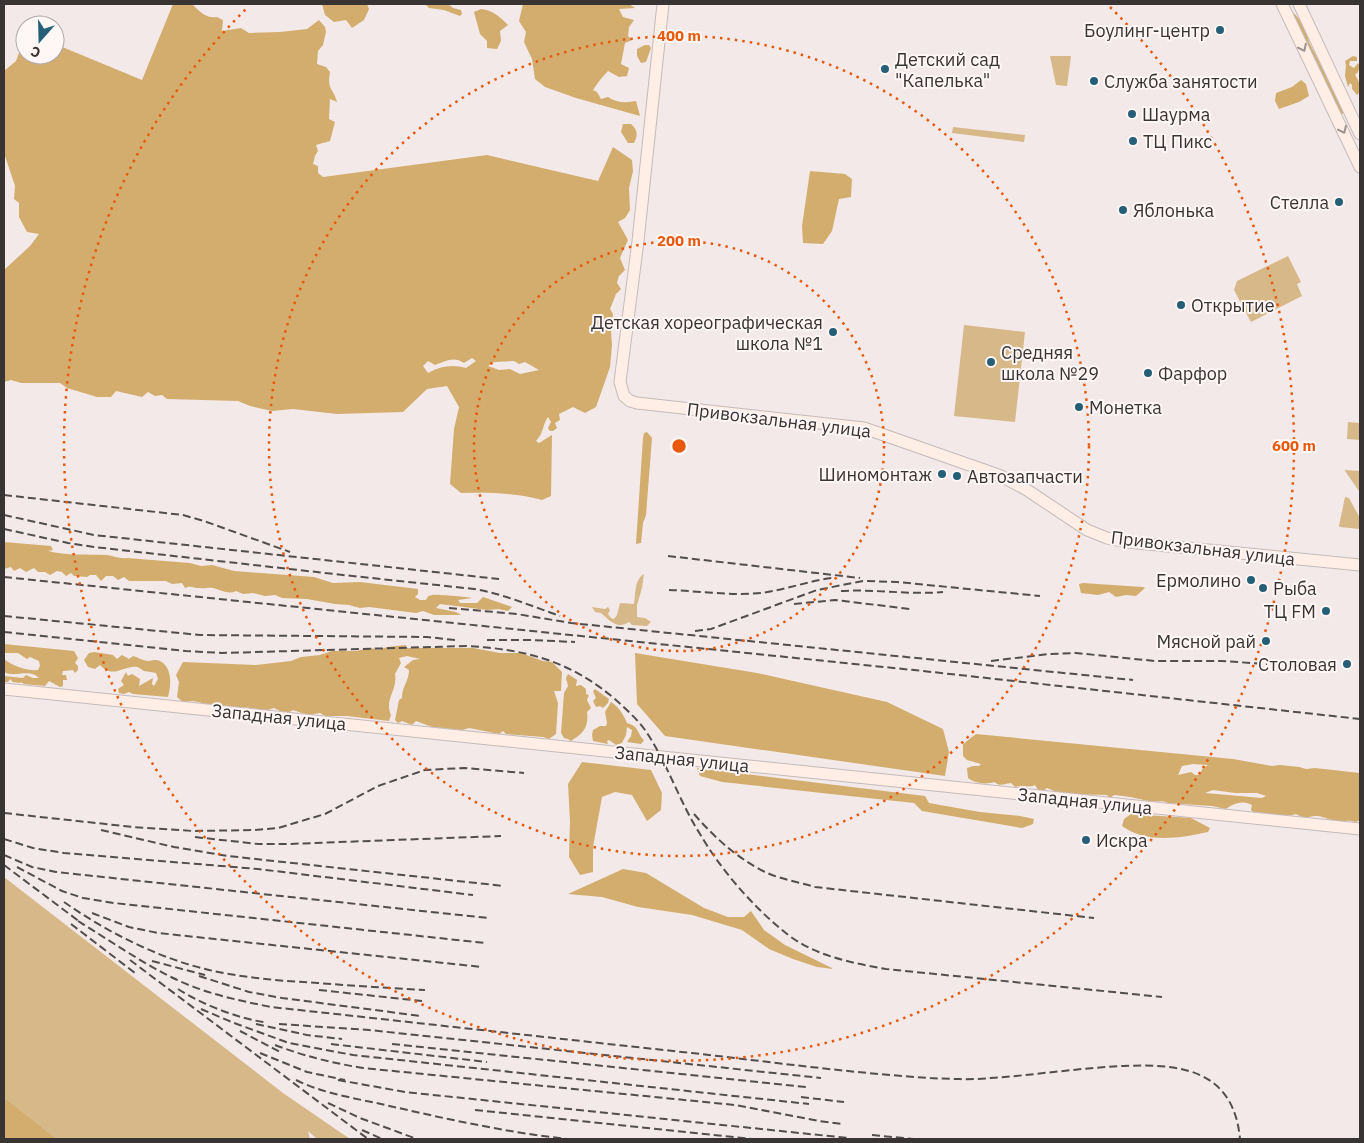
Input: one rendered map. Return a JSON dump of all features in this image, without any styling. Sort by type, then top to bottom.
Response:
[{"type":"street","name":"Привокзальная улица","points":[[664,4],[638,241],[620,382],[624,396],[630,401],[864,428],[1001,476],[1087,530],[1107,538],[1127,542],[1360,565]]},
{"type":"street","points":[[1282,4],[1360,167]]},
{"type":"street","points":[[1299,4],[1360,134]]},
{"type":"street","name":"Западная улица","points":[[4,689],[1360,830]]},
{"type":"shaded area","points":[[173,4],[193,5],[207,16],[223,20],[222,31],[241,28],[249,33],[307,29],[319,20],[325,27],[326,32],[323,45],[318,51],[317,64],[326,67],[330,72],[330,86],[337,102],[330,99],[329,119],[335,122],[330,141],[316,145],[318,151],[313,164],[318,166],[318,173],[323,177],[487,155],[598,181],[613,147],[632,160],[633,171],[629,188],[630,210],[625,218],[618,222],[628,240],[620,258],[625,270],[619,276],[617,283],[621,289],[616,294],[610,309],[613,314],[610,367],[596,407],[585,413],[573,407],[559,414],[560,420],[555,423],[557,428],[553,431],[550,431],[548,428],[551,422],[548,417],[536,441],[539,443],[552,435],[551,496],[542,500],[502,494],[461,493],[450,484],[454,429],[459,407],[447,386],[427,389],[403,412],[337,414],[293,409],[272,411],[238,401],[167,399],[162,395],[155,396],[148,392],[142,397],[116,391],[111,397],[97,397],[67,388],[60,383],[21,383],[11,380],[4,382],[4,270],[30,246],[39,234],[27,232],[19,217],[19,203],[14,199],[15,186],[4,153],[4,71],[15,62],[15,65],[65,65],[65,48],[142,80]],"holes":[[[472,358],[476,361],[466,368],[447,366],[428,373],[423,366],[428,361],[435,365],[453,360],[464,363]],[[514,361],[519,364],[525,362],[539,370],[520,374],[510,369],[499,370],[488,366],[494,362]]]},
{"type":"shaded area","points":[[322,4],[367,4],[369,9],[364,20],[352,28],[346,20],[334,22],[325,15]]},
{"type":"shaded area","points":[[425,4],[448,4],[453,8],[461,10],[462,14],[460,16],[444,10],[429,8]]},
{"type":"shaded area","points":[[523,4],[629,4],[635,8],[619,9],[623,17],[634,20],[629,27],[628,36],[632,40],[625,43],[621,64],[629,68],[627,76],[619,77],[608,71],[593,90],[597,92],[601,99],[608,97],[622,102],[636,101],[640,116],[576,98],[545,87],[535,79],[532,59],[524,42],[526,32],[519,21]]},
{"type":"shaded area","points":[[481,9],[493,12],[508,25],[500,31],[501,41],[497,49],[487,48],[487,41],[480,34],[474,12]]},
{"type":"shaded area","points":[[1292,12],[1303,25],[1309,42],[1344,113],[1341,114],[1305,43],[1303,33],[1296,29]]},
{"type":"shaded area","points":[[649,45],[651,48],[646,62],[641,63],[637,56],[637,49]]},
{"type":"shaded area","points":[[1050,56],[1071,56],[1067,86],[1056,85]]},
{"type":"shaded area","points":[[1353,56],[1357,57],[1357,61],[1350,61],[1349,65],[1354,68],[1358,63],[1360,66],[1355,75],[1360,87],[1360,92],[1357,95],[1350,83],[1348,87],[1345,76],[1345,61]]},
{"type":"shaded area","points":[[1301,80],[1306,84],[1309,96],[1299,102],[1279,109],[1275,101],[1276,93],[1292,87]]},
{"type":"shaded area","points":[[623,124],[631,124],[635,128],[637,135],[634,143],[628,143],[621,132]]},
{"type":"shaded area","points":[[953,127],[1025,135],[1024,142],[952,133]]},
{"type":"shaded area","points":[[810,171],[845,174],[852,179],[851,197],[839,199],[832,231],[823,244],[803,243],[802,226]]},
{"type":"shaded area","points":[[1288,256],[1301,282],[1297,284],[1302,296],[1251,322],[1234,290],[1237,281]]},
{"type":"shaded area","points":[[964,325],[1025,332],[1015,422],[954,416]]},
{"type":"shaded area","points":[[1348,422],[1360,423],[1360,440],[1347,439]]},
{"type":"shaded area","points":[[647,432],[652,438],[646,515],[643,523],[641,543],[636,544],[643,438],[644,433]]},
{"type":"shaded area","points":[[1345,471],[1360,471],[1359,491]]},
{"type":"shaded area","points":[[1345,497],[1349,498],[1360,518],[1360,529],[1339,526]]},
{"type":"shaded area","points":[[4,542],[51,546],[53,550],[48,551],[62,554],[107,555],[121,558],[190,563],[201,566],[212,565],[234,571],[314,577],[333,583],[360,582],[418,589],[418,594],[415,597],[420,600],[426,600],[430,595],[439,595],[472,598],[458,600],[460,603],[477,603],[483,597],[512,607],[508,611],[440,604],[436,608],[456,612],[461,615],[434,615],[423,611],[416,613],[369,607],[360,608],[307,599],[282,598],[275,595],[265,596],[253,593],[243,594],[236,591],[227,592],[211,588],[185,588],[182,583],[172,584],[166,581],[129,581],[124,577],[118,580],[113,576],[106,576],[101,581],[96,575],[87,577],[74,576],[71,573],[66,576],[62,572],[57,571],[50,575],[45,572],[38,572],[34,568],[26,572],[20,568],[14,571],[11,567],[4,569]]},
{"type":"shaded area","points":[[644,574],[637,605],[637,617],[645,618],[651,622],[647,626],[632,625],[629,622],[617,625],[601,613],[595,612],[592,607],[605,609],[608,607],[610,610],[608,614],[614,619],[620,603],[634,604],[638,580]]},
{"type":"shaded area","points":[[1079,584],[1145,588],[1136,596],[1116,597],[1109,592],[1098,595],[1081,593]]},
{"type":"shaded area","points":[[4,644],[74,651],[78,658],[75,663],[78,666],[78,670],[75,673],[73,670],[63,671],[62,675],[66,675],[67,680],[63,680],[63,686],[60,687],[49,681],[45,686],[13,682],[10,679],[8,682],[4,682],[4,676],[23,678],[26,675],[39,678],[26,673],[8,674],[4,672],[4,659],[15,666],[30,670],[38,670],[40,666],[39,661],[30,657],[27,659],[18,653],[4,653]]},
{"type":"shaded area","points":[[406,645],[406,648],[473,648],[500,653],[521,653],[543,661],[552,662],[562,672],[561,691],[554,691],[558,703],[556,734],[549,739],[506,734],[503,731],[499,734],[469,728],[462,730],[432,727],[416,721],[412,725],[402,721],[398,723],[395,720],[399,700],[402,698],[409,674],[409,670],[404,667],[413,660],[420,659],[407,656],[399,658],[401,663],[395,674],[395,685],[389,704],[391,715],[389,721],[347,716],[325,716],[320,713],[308,715],[293,710],[286,714],[274,708],[265,711],[253,708],[216,706],[193,701],[183,702],[177,697],[179,682],[176,675],[183,662],[256,665],[291,661],[301,657],[320,655],[332,651],[356,651],[371,648],[379,650]]},
{"type":"shaded area","points":[[89,653],[113,655],[117,659],[122,655],[129,659],[133,656],[146,661],[160,661],[169,673],[170,688],[168,697],[129,692],[119,693],[118,689],[124,685],[121,681],[126,672],[128,676],[132,674],[140,679],[139,686],[153,678],[152,684],[154,686],[158,679],[156,673],[144,671],[137,667],[112,672],[100,665],[95,669],[88,667],[84,660]]},
{"type":"shaded area","points":[[635,653],[757,673],[887,702],[943,729],[949,752],[945,776],[665,736],[637,704]]},
{"type":"shaded area","points":[[568,674],[577,680],[576,686],[581,685],[586,689],[586,694],[589,695],[587,700],[591,708],[587,712],[587,722],[584,730],[571,741],[564,738],[561,733],[564,693],[568,686],[566,678]]},
{"type":"shaded area","points":[[595,689],[609,699],[603,708],[600,706],[596,707],[593,701],[596,698],[593,691]]},
{"type":"shaded area","points":[[611,702],[620,711],[627,723],[636,728],[644,740],[641,744],[627,742],[632,730],[627,727],[622,743],[616,745],[609,740],[607,741],[608,744],[593,741],[593,730],[600,726],[606,726],[605,712]]},
{"type":"shaded area","points":[[976,734],[1233,759],[1272,766],[1280,765],[1360,773],[1360,820],[1356,822],[1338,821],[1318,816],[1303,817],[1296,814],[1267,816],[1263,813],[1253,812],[1251,810],[1252,805],[1242,802],[1226,809],[1114,795],[1110,798],[1107,795],[1062,794],[1047,788],[1043,791],[1038,790],[1035,785],[1015,787],[1011,783],[1000,785],[994,782],[980,783],[968,778],[967,768],[981,764],[967,760],[963,756],[963,744]],"holes":[[[1193,764],[1208,765],[1203,768],[1199,775],[1191,772],[1178,775],[1182,766]],[[1213,790],[1257,793],[1266,796],[1262,798],[1205,793]]]},
{"type":"shaded area","points":[[582,762],[651,770],[662,793],[661,810],[647,821],[632,795],[615,792],[602,797],[593,847],[593,872],[580,875],[569,857],[568,784]]},
{"type":"shaded area","points":[[697,768],[925,796],[929,803],[1034,819],[1033,824],[1022,828],[922,811],[914,803],[722,782],[700,776]]},
{"type":"shaded area","points":[[1131,814],[1191,818],[1210,828],[1208,832],[1186,836],[1153,837],[1132,832],[1122,826],[1124,819]]},
{"type":"shaded area","points":[[623,869],[646,873],[704,908],[728,917],[744,917],[751,911],[764,930],[785,945],[834,969],[817,967],[793,959],[769,949],[742,930],[692,915],[638,907],[602,897],[568,894]]},
{"type":"shaded area","points":[[4,877],[283,1093],[350,1139],[317,1139],[308,1131],[310,1139],[57,1139],[4,1097]]},
{"type":"shaded area","points":[[4,1097],[57,1139],[4,1139]]},
{"type":"railway","points":[[4,495],[183,515],[290,552]]},
{"type":"railway","points":[[4,515],[94,535],[499,579]]},
{"type":"railway","points":[[4,529],[94,547],[474,589],[507,597],[560,616]]},
{"type":"railway","points":[[668,556],[860,578]]},
{"type":"railway","points":[[4,577],[923,671],[1360,719]]},
{"type":"railway","points":[[669,590],[750,594],[779,590],[832,578]]},
{"type":"railway","points":[[695,631],[711,629],[817,590],[863,581],[897,582],[1040,596]]},
{"type":"railway","points":[[841,591],[943,592]]},
{"type":"railway","points":[[794,604],[835,600],[910,609]]},
{"type":"railway","points":[[449,608],[517,614],[571,623],[1133,680]]},
{"type":"railway","points":[[4,616],[200,635],[427,637],[455,640]]},
{"type":"railway","points":[[4,632],[222,653],[466,646],[528,654],[564,667],[582,676],[616,700],[638,722],[653,742],[708,848],[739,888],[775,924],[798,942],[834,957],[886,969],[1162,997]]},
{"type":"railway","points":[[487,640],[575,642]]},
{"type":"railway","points":[[991,661],[1049,654],[1076,653],[1155,661],[1221,661],[1267,664]]},
{"type":"railway","points":[[4,813],[133,827],[193,831],[255,830],[278,828],[325,814],[378,786],[425,770],[464,768],[524,773]]},
{"type":"railway","points":[[694,814],[726,846],[753,865],[775,876],[815,887],[1094,918]]},
{"type":"railway","points":[[101,830],[174,847],[228,856],[504,886]]},
{"type":"railway","points":[[195,837],[258,844],[288,844],[501,836]]},
{"type":"railway","points":[[4,839],[33,848],[64,853],[258,869],[473,895]]},
{"type":"railway","points":[[4,855],[32,867],[56,872],[488,918]]},
{"type":"railway","points":[[4,865],[84,925]]},
{"type":"railway","points":[[17,867],[62,891],[83,898],[114,903],[485,943]]},
{"type":"railway","points":[[64,902],[115,934],[134,943],[171,959],[209,970],[277,980],[425,990]]},
{"type":"railway","points":[[92,913],[129,927],[158,933],[482,967]]},
{"type":"railway","points":[[78,921],[147,964],[183,983],[245,1002],[271,1007],[900,1076],[983,1079],[1090,1068],[1157,1066],[1181,1069],[1201,1075],[1211,1081],[1226,1096],[1236,1116],[1240,1139]]},
{"type":"railway","points":[[71,924],[135,973]]},
{"type":"railway","points":[[130,960],[368,1139]]},
{"type":"railway","points":[[152,961],[205,975]]},
{"type":"railway","points":[[199,976],[249,992],[282,998],[421,1016]]},
{"type":"railway","points":[[178,989],[220,1010],[243,1018],[264,1022]]},
{"type":"railway","points":[[319,990],[422,1001]]},
{"type":"railway","points":[[201,1009],[289,1043],[353,1055],[809,1104]]},
{"type":"railway","points":[[256,1024],[307,1035],[342,1039]]},
{"type":"railway","points":[[279,1024],[369,1030],[821,1078]]},
{"type":"railway","points":[[240,1031],[280,1052]]},
{"type":"railway","points":[[331,1044],[487,1062]]},
{"type":"railway","points":[[392,1044],[806,1087]]},
{"type":"railway","points":[[275,1045],[318,1059],[363,1068],[735,1105],[843,1124]]},
{"type":"railway","points":[[260,1053],[307,1072],[345,1080]]},
{"type":"railway","points":[[296,1080],[338,1095],[497,1129],[567,1139]]},
{"type":"railway","points":[[338,1080],[405,1092],[848,1138]]},
{"type":"railway","points":[[801,1097],[844,1102]]},
{"type":"railway","points":[[328,1103],[360,1118],[417,1139]]},
{"type":"railway","points":[[475,1110],[753,1139]]},
{"type":"railway","points":[[362,1130],[382,1139]]},
{"type":"railway","points":[[872,1135],[914,1139]]},
{"type":"place","name":"Боулинг-центр","points":[[1220,30]]},
{"type":"place","name":"Детский сад \"Капелька\"","points":[[885,69]]},
{"type":"place","name":"Служба занятости","points":[[1094,81]]},
{"type":"place","name":"Шаурма","points":[[1132,114]]},
{"type":"place","name":"ТЦ Пикс","points":[[1133,141]]},
{"type":"place","name":"Стелла","points":[[1339,202]]},
{"type":"place","name":"Яблонька","points":[[1123,210]]},
{"type":"place","name":"Открытие","points":[[1181,305]]},
{"type":"place","name":"Детская хореографическая школа №1","points":[[833,332]]},
{"type":"place","name":"Средняя школа №29","points":[[991,362]]},
{"type":"place","name":"Фарфор","points":[[1148,373]]},
{"type":"place","name":"Монетка","points":[[1079,407]]},
{"type":"place","name":"Шиномонтаж","points":[[942,474]]},
{"type":"place","name":"Автозапчасти","points":[[957,476]]},
{"type":"place","name":"Ермолино","points":[[1251,580]]},
{"type":"place","name":"Рыба","points":[[1263,588]]},
{"type":"place","name":"ТЦ FM","points":[[1326,611]]},
{"type":"place","name":"Мясной рай","points":[[1266,641]]},
{"type":"place","name":"Столовая","points":[[1347,664]]},
{"type":"place","name":"Искра","points":[[1086,840]]}]
